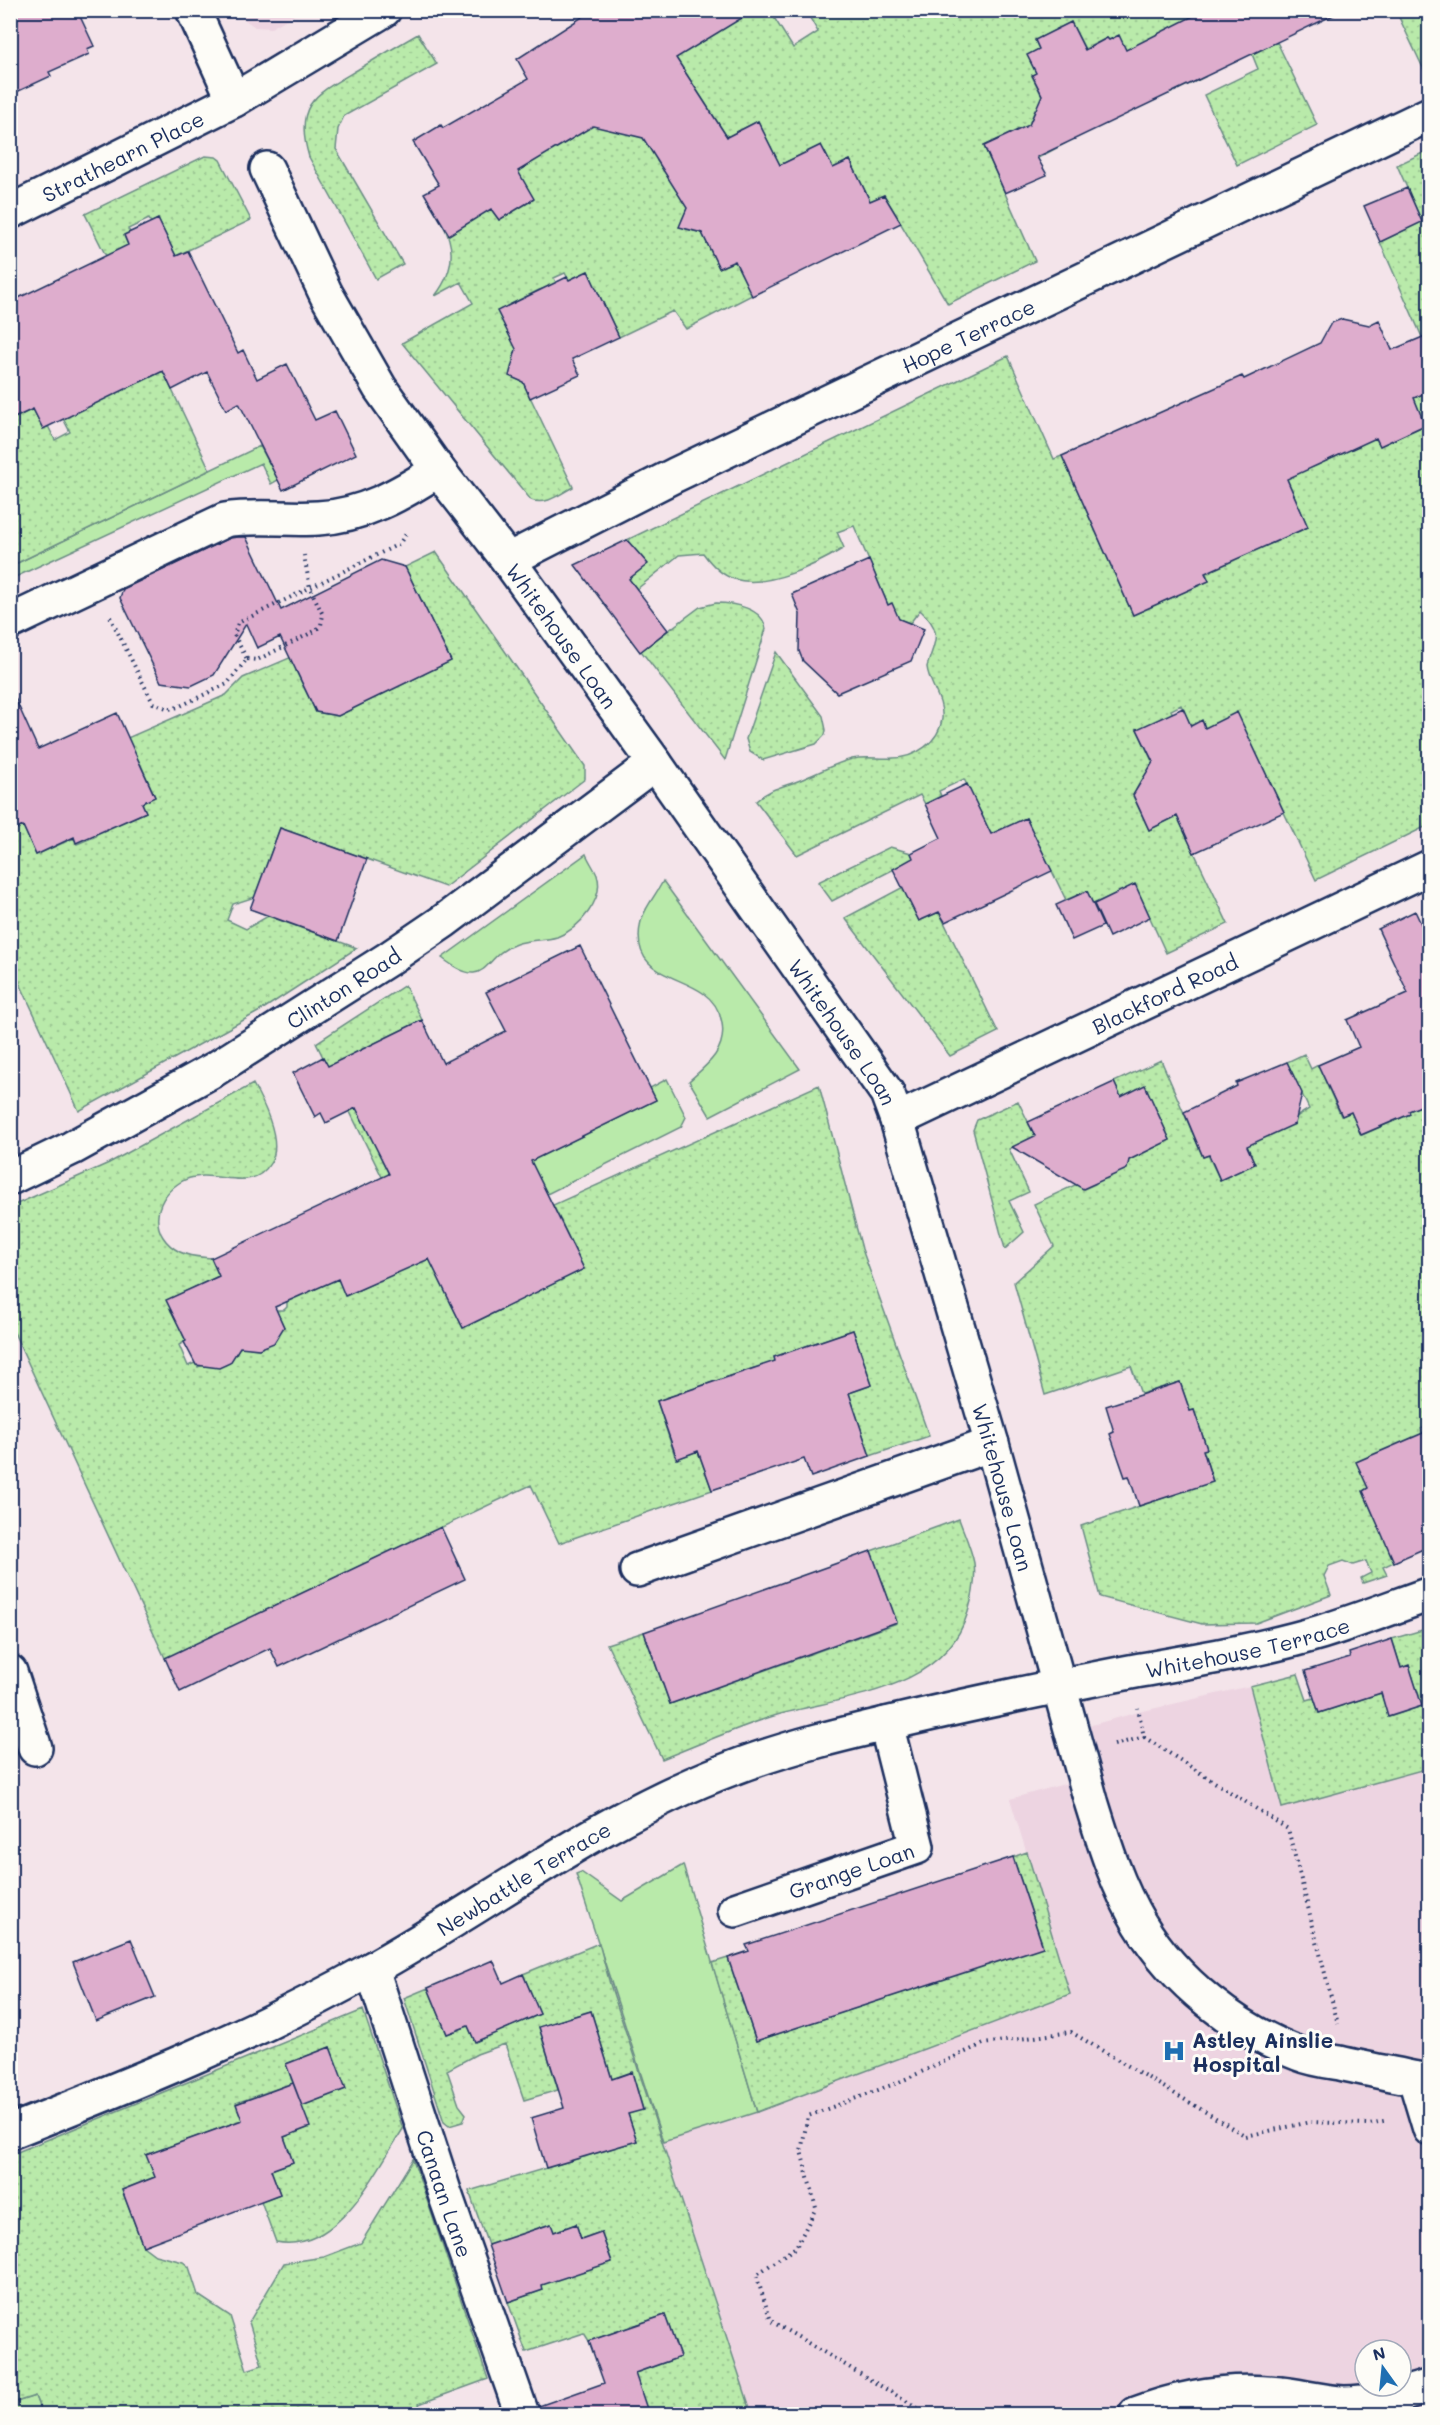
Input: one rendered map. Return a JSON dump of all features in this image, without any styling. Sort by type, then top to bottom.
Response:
[{"type":"street","points":[[193,10],[234,100]]},
{"type":"street","name":"Strathearn Place","points":[[10,212],[234,100],[384,10]]},
{"type":"street","name":"Hope Terrace","points":[[508,560],[675,475],[1430,114]]},
{"type":"street","name":"Whitehouse Loan","points":[[267,169],[326,294],[380,388],[438,470],[508,560],[656,763],[887,1093],[897,1120],[992,1444],[1077,1754],[1107,1854],[1140,1924],[1172,1965],[1237,2023],[1255,2034],[1302,2055],[1348,2065],[1425,2100]]},
{"type":"street","points":[[10,622],[225,519],[258,516],[298,519],[336,516],[358,511],[405,491],[438,470]]},
{"type":"street","name":"Clinton Road","points":[[10,1178],[72,1148],[215,1069],[388,959],[444,921],[656,763]]},
{"type":"street","name":"Blackford Road","points":[[897,1120],[1430,867]]},
{"type":"street","points":[[637,1570],[992,1444]]},
{"type":"street","name":"Whitehouse Terrace","points":[[1059,1686],[1236,1652],[1320,1632],[1430,1594]]},
{"type":"street","points":[[10,1672],[35,1748]]},
{"type":"street","name":"Newbattle Terrace","points":[[10,2132],[193,2056],[330,1992],[623,1817],[728,1769],[830,1738],[1059,1686]]},
{"type":"street","name":"Grange Loan","points":[[735,1910],[916,1847],[886,1724]]},
{"type":"street","name":"Canaan Lane","points":[[372,1969],[442,2185],[522,2415]]},
{"type":"street","points":[[1136,2415],[1182,2399],[1215,2393],[1280,2394],[1343,2403],[1394,2397],[1430,2386]]},
{"type":"path","points":[[298,519],[310,588],[323,615],[319,627],[257,660],[248,659],[244,656],[234,635],[238,623],[310,588],[399,544],[404,538],[408,525],[405,491]]},
{"type":"path","points":[[93,584],[146,691],[153,703],[161,707],[169,709],[178,707],[227,684],[248,659]]},
{"type":"path","points":[[1130,1672],[1144,1737],[1288,1829],[1348,2065]]},
{"type":"path","points":[[1077,1754],[1144,1737]]},
{"type":"path","points":[[928,2415],[771,2321],[756,2275],[796,2247],[816,2208],[801,2151],[808,2116],[897,2083],[983,2044],[1071,2032],[1246,2136],[1310,2122],[1369,2124],[1425,2100]]},
{"type":"shaded area","points":[[241,11],[301,11],[271,28],[255,27],[245,20]]},
{"type":"shaded area","name":"Astley Ainslie Hospital","points":[[1250,1686],[1282,1808],[1429,1768],[1429,2414],[752,2414],[663,2142],[757,2112],[1070,1994],[1010,1799],[1068,1783],[1055,1735],[1139,1712]]},
{"type":"green space","points":[[745,11],[770,11],[793,48],[818,32],[806,11],[1196,11],[1198,14],[1179,24],[1205,77],[1169,94],[1154,63],[1136,71],[1107,38],[1085,49],[1071,22],[1035,40],[1039,49],[1028,55],[1036,73],[1032,76],[1046,104],[1035,110],[1030,122],[1037,137],[1061,135],[1066,143],[1038,158],[1020,129],[984,146],[1035,261],[948,304],[884,195],[870,201],[850,160],[833,168],[821,145],[780,165],[758,121],[727,137],[671,50]]},
{"type":"green space","points":[[1396,11],[1429,11],[1429,70],[1425,72]]},
{"type":"green space","points":[[418,34],[437,64],[344,116],[338,129],[336,149],[403,264],[376,279],[309,157],[304,124],[306,113],[312,103],[330,86]]},
{"type":"green space","points":[[1277,42],[1317,125],[1237,165],[1204,95],[1258,69],[1252,54]]},
{"type":"green space","points":[[643,98],[657,161],[664,171],[720,141],[682,220],[686,229],[702,233],[719,268],[735,261],[752,295],[686,329],[673,311],[619,337],[588,271],[569,280],[565,273],[554,278],[557,285],[539,290],[507,306],[519,331],[522,347],[517,363],[511,372],[514,378],[523,382],[573,487],[547,500],[531,500],[402,343],[473,303],[461,282],[435,296],[446,279],[451,261],[450,242],[442,223],[464,210],[491,209],[499,220],[533,200],[508,158],[550,152],[567,142],[551,116]]},
{"type":"green space","points":[[1429,150],[1429,339],[1427,335],[1422,337],[1380,242],[1422,222],[1397,165]]},
{"type":"green space","points":[[205,156],[216,157],[220,160],[251,220],[176,256],[158,219],[151,223],[149,219],[128,229],[130,232],[124,236],[128,245],[106,256],[85,214]]},
{"type":"green space","points":[[1008,356],[1054,459],[1062,456],[1133,615],[1209,581],[1206,573],[1308,527],[1278,459],[1313,467],[1344,453],[1373,431],[1380,446],[1425,425],[1414,398],[1429,391],[1429,825],[1316,880],[1237,713],[1215,749],[1202,721],[1191,726],[1181,705],[1171,710],[1194,759],[1137,729],[1159,776],[1139,784],[1133,796],[1149,830],[1177,816],[1228,924],[1166,953],[1135,885],[1093,904],[1087,891],[1066,900],[1026,818],[991,834],[964,779],[939,791],[941,796],[925,804],[920,795],[797,855],[756,801],[774,790],[852,759],[901,757],[925,747],[936,735],[942,719],[941,705],[927,667],[936,637],[933,625],[920,610],[910,623],[899,619],[888,605],[854,526],[837,532],[844,548],[791,574],[761,581],[734,579],[717,569],[703,553],[679,555],[637,589],[629,579],[627,540]]},
{"type":"green space","points":[[132,362],[141,382],[163,371],[210,470],[11,566],[11,420],[33,409],[43,429],[48,426],[55,440],[70,432],[54,401]]},
{"type":"green space","points":[[260,446],[278,480],[271,484],[261,463],[11,579],[11,566]]},
{"type":"green space","points":[[436,552],[585,766],[585,779],[445,887],[280,828],[255,897],[233,904],[227,920],[246,929],[268,916],[357,948],[260,1011],[79,1111],[11,964],[10,832],[23,826],[36,855],[74,838],[77,844],[96,836],[91,826],[121,813],[125,821],[146,812],[142,803],[155,797],[141,765],[125,739],[226,695],[243,678],[308,650],[296,671],[316,712],[338,716],[451,661],[405,567]]},
{"type":"green space","points":[[716,603],[747,608],[759,616],[766,629],[725,760],[641,651],[700,607]]},
{"type":"green space","points":[[776,652],[823,716],[826,730],[825,735],[816,744],[763,760],[750,752],[746,739]]},
{"type":"green space","points":[[890,847],[911,853],[926,884],[906,894],[919,921],[939,912],[998,1032],[950,1056],[845,918],[911,883],[902,865],[832,901],[818,882]]},
{"type":"green space","points":[[586,854],[597,875],[597,894],[588,912],[574,927],[557,937],[516,944],[496,956],[477,973],[468,973],[442,958]]},
{"type":"green space","points":[[663,881],[800,1069],[710,1116],[689,1081],[709,1062],[719,1047],[723,1030],[719,1013],[703,993],[649,963],[639,942],[643,915]]},
{"type":"green space","points":[[405,985],[422,1020],[355,1053],[382,1160],[463,1328],[584,1269],[553,1205],[819,1085],[862,1249],[929,1436],[870,1456],[849,1393],[872,1385],[853,1330],[774,1357],[779,1373],[754,1368],[657,1401],[676,1459],[698,1451],[712,1490],[559,1543],[531,1485],[165,1658],[11,1326],[10,1207],[109,1163],[253,1084],[266,1111],[273,1133],[275,1143],[271,1162],[262,1173],[252,1178],[204,1176],[179,1183],[163,1199],[158,1218],[163,1237],[170,1245],[188,1255],[211,1258],[219,1276],[167,1300],[186,1341],[179,1345],[188,1366],[195,1363],[198,1367],[248,1344],[250,1348],[259,1349],[274,1342],[277,1331],[284,1327],[276,1310],[284,1310],[287,1307],[287,1300],[338,1279],[346,1296],[374,1283],[369,1272],[418,1250],[316,1043]]},
{"type":"green space","points":[[1304,1054],[1311,1069],[1318,1065],[1341,1116],[1351,1112],[1362,1135],[1410,1114],[1404,1101],[1429,1102],[1430,1425],[1421,1429],[1429,1447],[1363,1491],[1373,1514],[1400,1559],[1383,1567],[1387,1575],[1363,1583],[1361,1578],[1371,1573],[1366,1561],[1353,1565],[1343,1561],[1329,1566],[1324,1576],[1331,1595],[1256,1623],[1202,1624],[1100,1597],[1081,1526],[1213,1481],[1203,1450],[1207,1449],[1194,1410],[1190,1411],[1180,1382],[1141,1394],[1131,1366],[1045,1395],[1014,1282],[1054,1246],[1034,1204],[1077,1184],[1084,1189],[1095,1184],[1097,1176],[1170,1140],[1145,1086],[1121,1097],[1114,1082],[1161,1060],[1203,1157],[1208,1155],[1220,1180],[1255,1164],[1243,1138],[1296,1117],[1309,1109],[1287,1062]]},
{"type":"green space","points":[[667,1079],[686,1117],[681,1127],[545,1195],[529,1162],[656,1100],[650,1088]]},
{"type":"green space","points":[[1018,1101],[1035,1136],[1009,1149],[1029,1192],[1009,1201],[1024,1232],[1005,1249],[973,1130],[977,1120]]},
{"type":"green space","points":[[959,1519],[974,1563],[974,1588],[968,1612],[956,1639],[937,1659],[915,1675],[889,1686],[777,1715],[662,1759],[607,1644],[644,1632],[670,1704],[897,1623],[871,1551]]},
{"type":"green space","points":[[1429,1628],[1429,1768],[1282,1808],[1250,1686],[1298,1674],[1307,1700],[1314,1698],[1319,1713],[1381,1693],[1389,1717],[1422,1706],[1409,1666],[1401,1668],[1392,1639]]},
{"type":"green space","points":[[1027,1852],[1070,1994],[757,2112],[712,1963],[728,1958],[756,2041],[1043,1946],[1013,1857]]},
{"type":"green space","points":[[683,1865],[757,2112],[663,2142],[576,1874],[581,1872],[622,1901]]},
{"type":"green space","points":[[599,1943],[610,1984],[752,2414],[649,2414],[630,2375],[680,2357],[665,2315],[589,2341],[584,2333],[526,2352],[508,2302],[543,2290],[536,2268],[612,2261],[601,2232],[581,2239],[576,2224],[554,2232],[550,2224],[488,2245],[469,2191],[637,2141],[628,2114],[643,2109],[632,2073],[612,2079],[591,2011],[539,2027],[558,2090],[524,2100],[505,2044],[477,2054],[447,2070],[459,2105],[466,2114],[463,2122],[449,2126],[444,2122],[404,1998],[428,1988],[447,2034],[468,2026],[475,2041],[540,2014],[523,1974]]},
{"type":"green space","points":[[363,2010],[403,2129],[367,2187],[336,2223],[318,2235],[298,2242],[276,2242],[261,2201],[280,2194],[271,2170],[293,2162],[284,2137],[309,2127],[301,2106],[345,2089],[330,2047],[286,2064],[293,2083],[236,2103],[242,2120],[147,2155],[155,2177],[122,2190],[143,2246],[155,2255],[183,2262],[189,2267],[198,2295],[230,2316],[247,2370],[262,2365],[249,2322],[284,2263],[324,2257],[361,2243],[413,2159],[488,2379],[419,2404],[422,2414],[42,2414],[35,2396],[16,2402],[11,2397],[10,2155]]},
{"type":"green space","points":[[35,2396],[42,2414],[11,2414],[10,2404]]},
{"type":"building","points":[[10,10],[77,10],[94,46],[87,49],[89,54],[49,72],[51,76],[10,95]]},
{"type":"building","points":[[593,10],[755,10],[676,58],[727,137],[758,121],[780,165],[821,145],[833,168],[850,160],[870,201],[884,195],[901,223],[752,296],[735,261],[719,268],[702,233],[679,227],[687,208],[643,138],[593,126],[518,171],[534,199],[499,220],[491,209],[449,235],[424,193],[439,185],[413,142],[441,125],[443,128],[528,79],[517,59]]},
{"type":"building","points":[[1205,10],[1344,10],[1037,157],[1047,175],[1005,193],[984,146],[1029,125],[1042,95],[1032,75],[1036,73],[1027,55],[1039,49],[1035,40],[1071,22],[1085,50],[1107,38],[1109,40],[1119,35],[1126,50]]},
{"type":"building","points":[[1407,188],[1422,222],[1380,242],[1364,206]]},
{"type":"building","points":[[158,219],[176,256],[188,251],[238,353],[243,350],[257,379],[287,364],[315,420],[335,411],[356,454],[283,490],[239,403],[226,410],[207,372],[172,390],[163,371],[43,429],[33,409],[10,420],[10,302],[128,245],[124,235]]},
{"type":"building","points":[[588,271],[619,337],[572,359],[580,375],[530,398],[523,382],[509,376],[516,349],[497,311],[567,277],[569,280]]},
{"type":"building","points":[[1342,319],[1369,325],[1379,320],[1392,350],[1430,334],[1430,391],[1414,398],[1425,425],[1380,446],[1376,438],[1287,479],[1308,527],[1205,573],[1209,581],[1133,615],[1062,456],[1242,376],[1244,379],[1320,343],[1331,323]]},
{"type":"building","points":[[246,537],[281,610],[381,560],[405,567],[451,661],[338,716],[316,712],[280,637],[257,648],[246,624],[214,675],[191,686],[161,682],[120,598],[123,589],[230,538]]},
{"type":"building","points":[[627,540],[648,564],[629,579],[668,630],[640,652],[575,565]]},
{"type":"building","points":[[869,560],[888,605],[892,603],[899,619],[924,629],[911,661],[837,693],[803,661],[799,651],[800,614],[792,594]]},
{"type":"building","points":[[10,687],[38,749],[117,713],[155,797],[142,803],[146,812],[76,843],[74,837],[36,855],[23,826],[10,832]]},
{"type":"building","points":[[1183,708],[1191,726],[1202,720],[1205,728],[1237,712],[1284,812],[1194,853],[1177,816],[1149,830],[1133,795],[1153,762],[1137,729]]},
{"type":"building","points":[[967,784],[991,834],[1026,818],[1052,871],[945,922],[939,912],[919,921],[893,869],[913,858],[911,853],[941,838],[925,804]]},
{"type":"building","points":[[280,828],[367,859],[338,941],[250,909]]},
{"type":"building","points":[[1135,884],[1150,917],[1109,937],[1094,904]]},
{"type":"building","points":[[1087,891],[1103,926],[1072,940],[1056,905]]},
{"type":"building","points":[[1415,911],[1430,943],[1430,1102],[1409,1111],[1410,1114],[1361,1135],[1351,1112],[1342,1116],[1318,1065],[1359,1047],[1347,1020],[1408,993],[1378,929]]},
{"type":"building","points":[[580,946],[656,1100],[531,1161],[584,1269],[463,1328],[429,1259],[345,1296],[338,1279],[275,1307],[284,1327],[274,1343],[259,1349],[240,1347],[230,1363],[219,1368],[196,1365],[166,1300],[219,1276],[211,1258],[389,1174],[356,1108],[326,1123],[321,1113],[315,1117],[293,1073],[323,1057],[328,1066],[422,1020],[443,1063],[506,1031],[486,992]]},
{"type":"building","points":[[1287,1062],[1302,1093],[1295,1124],[1247,1146],[1255,1164],[1220,1180],[1209,1155],[1203,1157],[1184,1112],[1237,1086],[1236,1083]]},
{"type":"building","points":[[1114,1082],[1121,1097],[1145,1085],[1170,1140],[1129,1160],[1127,1169],[1083,1189],[1012,1147],[1035,1136],[1028,1122]]},
{"type":"building","points":[[853,1330],[872,1385],[849,1393],[870,1456],[811,1477],[804,1459],[712,1490],[698,1451],[677,1459],[657,1401],[775,1361],[774,1357]]},
{"type":"building","points":[[1180,1382],[1190,1411],[1194,1410],[1207,1449],[1203,1450],[1213,1482],[1139,1506],[1129,1476],[1125,1477],[1110,1434],[1114,1432],[1106,1406]]},
{"type":"building","points":[[1430,1430],[1430,1546],[1394,1562],[1363,1491],[1368,1488],[1356,1462]]},
{"type":"building","points":[[441,1527],[465,1579],[279,1667],[270,1648],[180,1692],[165,1658]]},
{"type":"building","points":[[871,1551],[897,1622],[670,1704],[644,1632]]},
{"type":"building","points":[[1392,1639],[1401,1668],[1409,1665],[1422,1706],[1388,1717],[1381,1693],[1319,1713],[1305,1671],[1350,1657],[1349,1653]]},
{"type":"building","points":[[1013,1857],[1043,1947],[756,2041],[728,1958],[749,1951],[746,1945]]},
{"type":"building","points":[[131,1939],[155,1997],[96,2021],[73,1962]]},
{"type":"building","points":[[493,1960],[503,1983],[523,1974],[540,2014],[475,2042],[468,2026],[447,2034],[428,1988]]},
{"type":"building","points":[[591,2011],[612,2079],[632,2072],[643,2110],[628,2114],[637,2141],[546,2168],[531,2118],[564,2108],[539,2027]]},
{"type":"building","points":[[330,2047],[346,2089],[302,2106],[286,2064]]},
{"type":"building","points":[[293,2083],[310,2127],[284,2137],[293,2162],[271,2170],[280,2194],[143,2246],[122,2190],[155,2177],[146,2155],[242,2120],[236,2104]]},
{"type":"building","points":[[551,2224],[554,2232],[576,2224],[581,2239],[601,2232],[612,2262],[542,2285],[543,2290],[508,2302],[488,2245]]},
{"type":"building","points":[[665,2315],[680,2357],[635,2373],[649,2415],[540,2415],[539,2406],[604,2383],[589,2341]]},
{"type":"place","name":"Astley Ainslie Hospital","points":[[1174,2051]]}]
